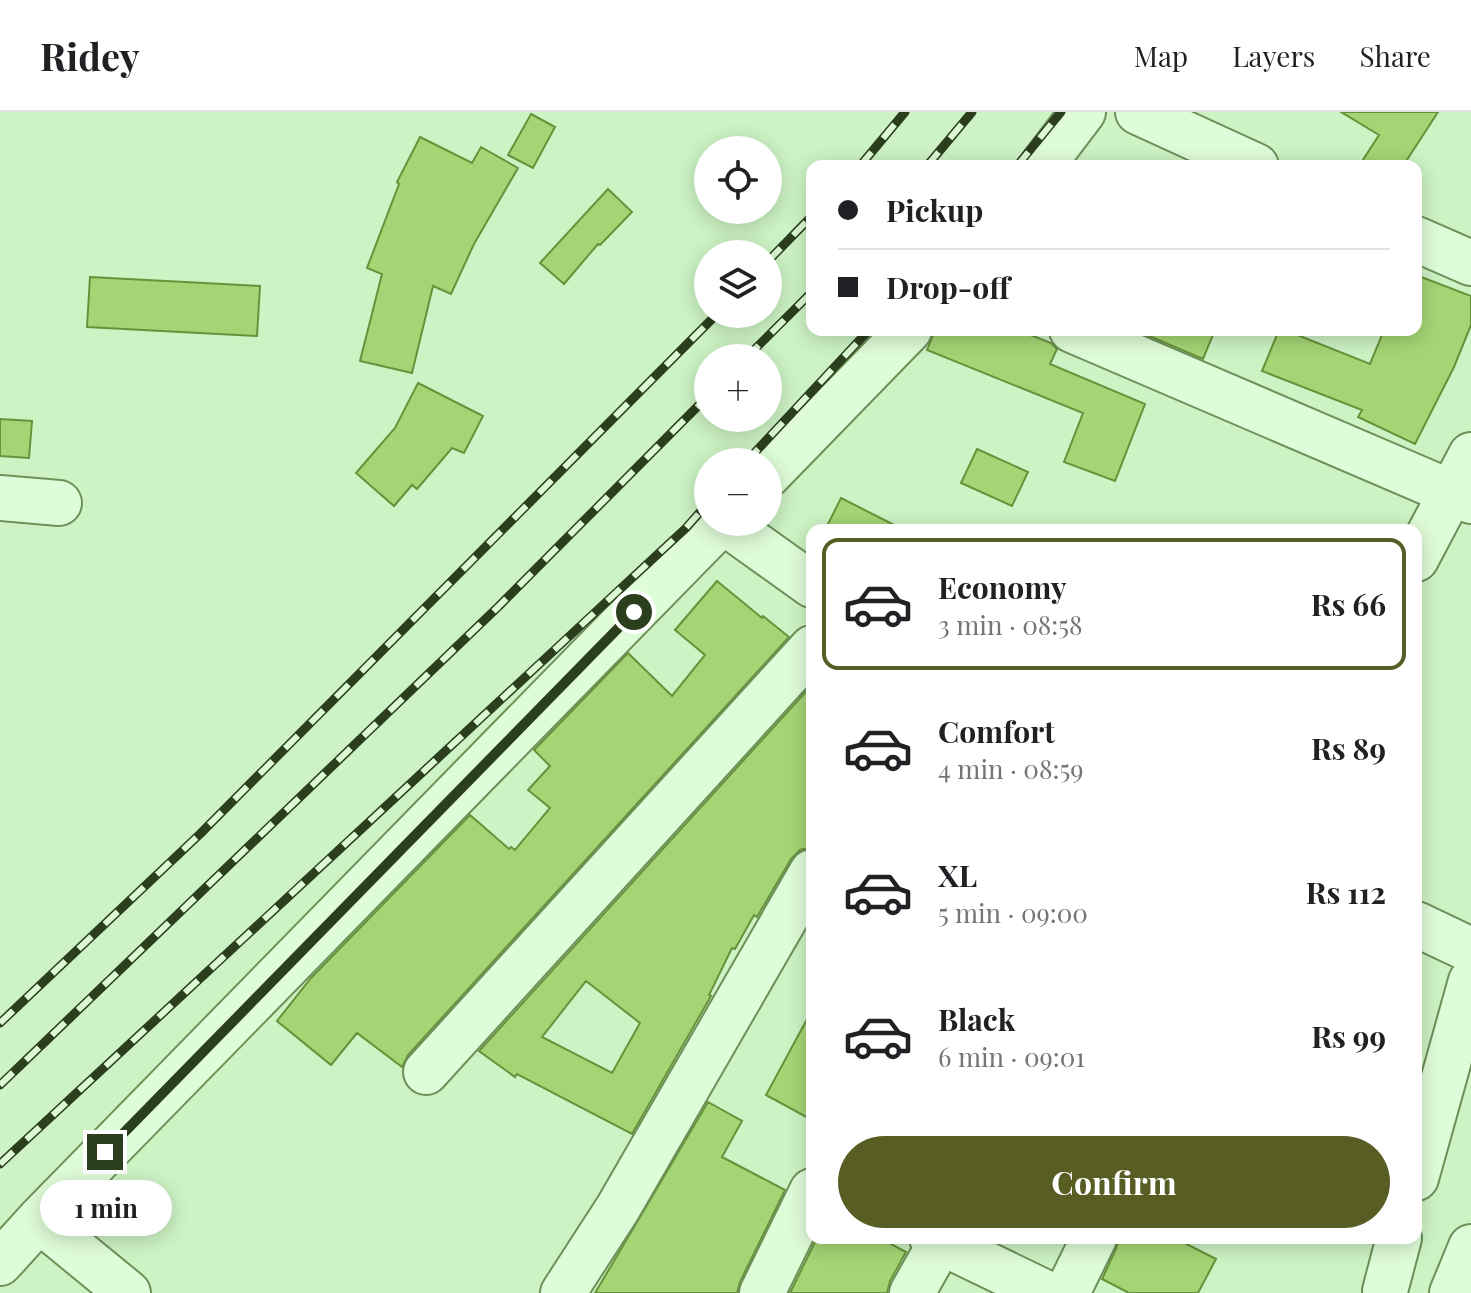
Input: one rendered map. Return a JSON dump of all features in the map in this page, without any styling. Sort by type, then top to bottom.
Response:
[{"type":"street","points":[[1047,160],[1083,112]]},
{"type":"street","points":[[1138,112],[1243,160]]},
{"type":"street","points":[[1422,242],[1471,263]]},
{"type":"street","points":[[782,461],[903,336]]},
{"type":"street","points":[[1087,336],[1464,483],[1422,550]]},
{"type":"street","points":[[0,498],[59,503]]},
{"type":"street","points":[[0,1263],[709,536]]},
{"type":"street","points":[[743,536],[806,581]]},
{"type":"street","points":[[426,1072],[806,655]]},
{"type":"street","points":[[563,1293],[618,1208],[806,882]]},
{"type":"street","points":[[1422,927],[1471,950]]},
{"type":"street","points":[[1422,1157],[1471,981]]},
{"type":"street","points":[[762,1293],[806,1203]]},
{"type":"street","points":[[39,1220],[128,1293]]},
{"type":"street","points":[[912,1293],[936,1244]]},
{"type":"street","points":[[949,1244],[1046,1293]]},
{"type":"street","points":[[1067,1293],[1091,1244]]},
{"type":"street","points":[[1385,1291],[1397,1244]]},
{"type":"street","points":[[1452,1293],[1471,1247]]},
{"type":"building","points":[[1341,112],[1438,112],[1407,160],[1363,160],[1379,135]]},
{"type":"building","points":[[531,114],[555,127],[533,168],[508,155]]},
{"type":"building","points":[[420,137],[472,163],[481,147],[518,168],[474,244],[451,294],[433,286],[412,373],[360,361],[382,274],[367,268],[399,184],[397,182]]},
{"type":"building","points":[[608,189],[632,212],[598,244],[564,284],[540,263]]},
{"type":"building","points":[[90,277],[260,286],[257,336],[87,327]]},
{"type":"building","points":[[1422,277],[1471,296],[1471,325],[1454,367],[1415,444],[1358,417],[1362,410],[1262,371],[1277,336],[1300,336],[1370,364],[1382,336],[1422,336]]},
{"type":"building","points":[[933,336],[1033,336],[1057,349],[1050,364],[1145,404],[1115,481],[1064,462],[1083,413],[927,350]]},
{"type":"building","points":[[1149,336],[1213,336],[1203,359]]},
{"type":"building","points":[[418,383],[483,416],[464,453],[452,448],[417,489],[412,485],[394,506],[356,473],[395,428]]},
{"type":"building","points":[[0,419],[32,421],[29,458],[0,456]]},
{"type":"building","points":[[977,449],[1028,472],[1012,506],[961,483]]},
{"type":"building","points":[[841,498],[892,524],[828,524]]},
{"type":"building","points":[[717,581],[789,637],[408,1055],[402,1067],[357,1033],[331,1065],[277,1021],[311,978],[470,815],[509,849],[515,850],[550,808],[528,790],[550,766],[534,750],[628,653],[672,696],[705,655],[675,630]]},
{"type":"building","points":[[806,692],[806,848],[791,859],[757,917],[754,915],[735,949],[732,948],[711,996],[632,1134],[517,1074],[515,1077],[479,1051]],"holes":[[[586,981],[640,1023],[612,1073],[542,1037]]]},
{"type":"building","points":[[806,1021],[806,1117],[766,1095]]},
{"type":"building","points":[[708,1102],[742,1121],[722,1157],[785,1190],[737,1293],[595,1293]]},
{"type":"building","points":[[814,1244],[891,1244],[906,1252],[887,1293],[790,1293]]},
{"type":"building","points":[[1117,1244],[1187,1244],[1216,1259],[1198,1293],[1129,1293],[1102,1279]]},
{"type":"railway","points":[[865,160],[905,112]]},
{"type":"railway","points":[[932,160],[972,112]]},
{"type":"railway","points":[[1022,160],[1061,112]]},
{"type":"railway","points":[[782,247],[806,222]]},
{"type":"railway","points":[[760,344],[806,298]]},
{"type":"railway","points":[[0,1023],[200,834],[703,328]]},
{"type":"railway","points":[[759,448],[863,336]]},
{"type":"railway","points":[[0,1085],[499,606],[694,410]]},
{"type":"railway","points":[[0,1164],[694,519]]},
{"type":"route","points":[[105,1152],[634,612]]}]
